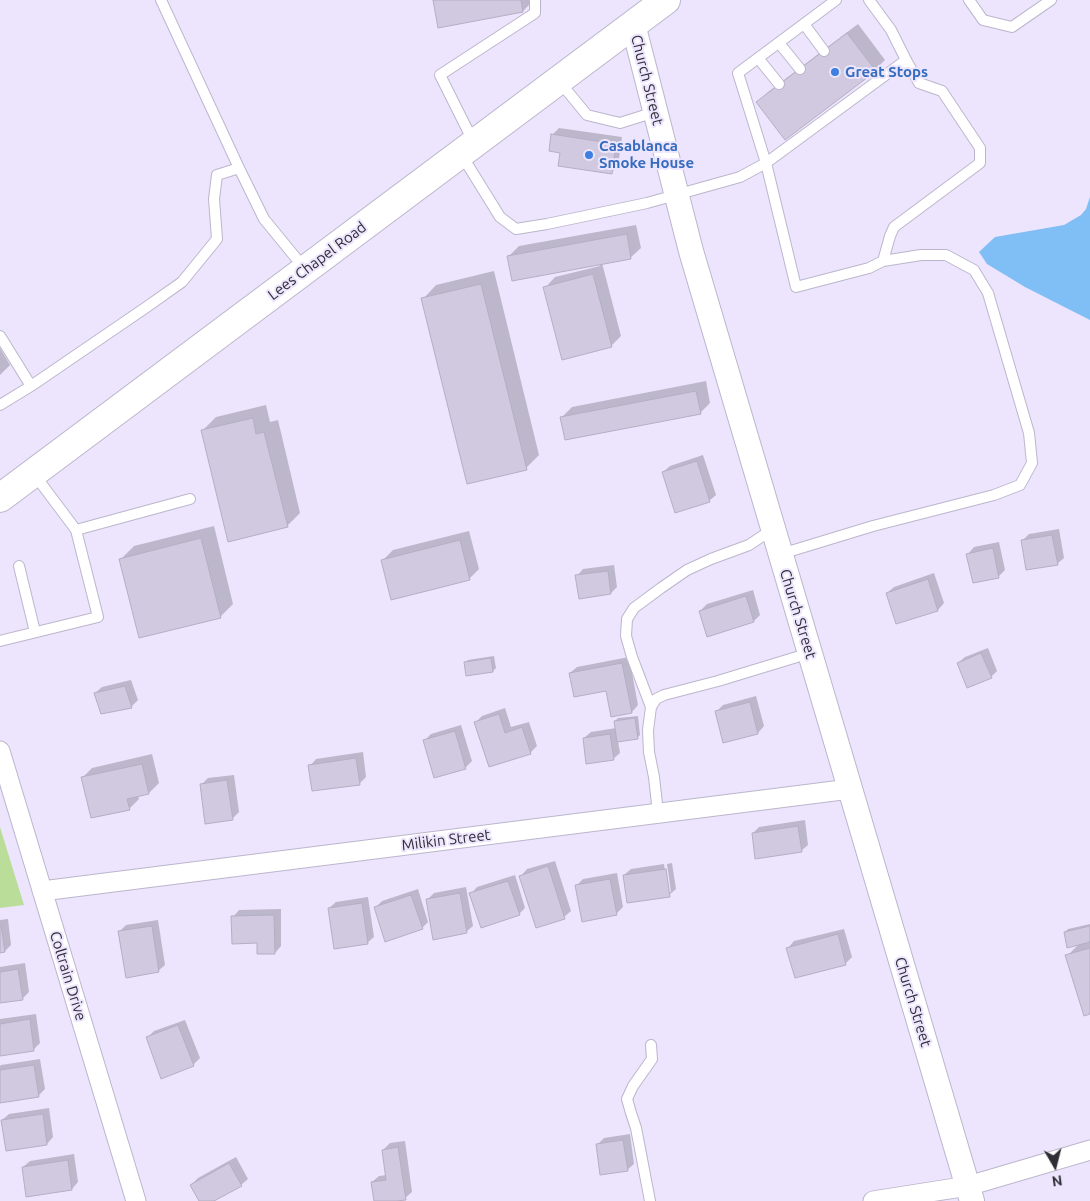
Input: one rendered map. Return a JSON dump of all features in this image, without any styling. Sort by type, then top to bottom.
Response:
[{"type":"main road","name":"Lees Chapel Road","points":[[0,498],[559,80],[630,12],[666,0]]},
{"type":"street","name":"Church Street","points":[[630,12],[691,251],[970,1194]]},
{"type":"street","name":"Coltrain Drive","points":[[0,751],[136,1201]]},
{"type":"street","name":"Milikin Street","points":[[42,891],[850,789]]},
{"type":"street","points":[[873,1201],[970,1194],[1090,1150]]},
{"type":"lane","points":[[161,0],[264,219],[306,270]]},
{"type":"lane","points":[[535,0],[534,13],[440,75],[467,149],[500,218],[516,229],[647,203],[740,177],[766,163],[811,125],[856,91],[906,60]]},
{"type":"lane","points":[[781,554],[873,526],[994,495],[1020,485],[1032,463],[1029,433],[988,293],[974,270],[946,255],[921,255],[882,261],[869,268],[796,287],[766,163],[738,73],[836,0]]},
{"type":"lane","points":[[869,0],[891,30],[919,84],[942,91],[980,148],[980,163],[894,227],[882,261]]},
{"type":"lane","points":[[969,0],[983,20],[1012,28],[1051,0]]},
{"type":"lane","points":[[804,24],[824,51]]},
{"type":"lane","points":[[779,43],[800,69]]},
{"type":"lane","points":[[758,58],[779,84]]},
{"type":"lane","points":[[559,80],[587,115],[620,123],[655,112]]},
{"type":"lane","points":[[0,405],[31,386],[182,282],[217,238],[214,199],[217,175],[239,168]]},
{"type":"lane","points":[[0,336],[31,386]]},
{"type":"lane","points":[[0,641],[98,617],[76,530],[33,473]]},
{"type":"lane","points":[[76,530],[190,498]]},
{"type":"lane","points":[[658,813],[654,777],[648,752],[651,706],[626,636],[628,618],[634,608],[686,570],[749,545],[773,530]]},
{"type":"lane","points":[[19,566],[35,632]]},
{"type":"lane","points":[[651,706],[656,699],[664,695],[810,654]]},
{"type":"lane","points":[[650,1201],[636,1128],[627,1099],[633,1086],[652,1059],[651,1045]]},
{"type":"green space","points":[[0,827],[24,905],[0,908]]},
{"type":"water","points":[[1090,197],[1090,320],[1025,287],[987,264],[979,252],[995,237],[1064,225],[1081,215],[1086,209]]},
{"type":"building","points":[[433,0],[521,0],[523,12],[438,28]]},
{"type":"building","points":[[847,33],[876,71],[785,140],[756,102]]},
{"type":"building","points":[[551,134],[616,144],[612,174],[558,166],[560,153],[549,151]]},
{"type":"building","points":[[627,234],[631,259],[512,281],[507,256]]},
{"type":"building","points":[[593,274],[612,347],[562,360],[543,287]]},
{"type":"building","points":[[481,284],[527,470],[467,484],[421,298]]},
{"type":"building","points":[[696,391],[701,414],[565,440],[560,417]]},
{"type":"building","points":[[253,418],[256,434],[264,432],[288,527],[228,542],[201,430]]},
{"type":"building","points":[[697,461],[710,502],[675,513],[662,472]]},
{"type":"building","points":[[1052,535],[1058,565],[1026,570],[1021,540]]},
{"type":"building","points":[[201,538],[221,618],[139,638],[119,559]]},
{"type":"building","points":[[460,540],[470,580],[391,600],[381,560]]},
{"type":"building","points":[[993,548],[999,578],[973,583],[966,554]]},
{"type":"building","points":[[608,571],[611,594],[579,599],[575,575]]},
{"type":"building","points":[[928,579],[938,611],[896,624],[886,593]]},
{"type":"building","points":[[746,596],[754,622],[707,637],[699,611]]},
{"type":"building","points":[[981,653],[992,678],[967,688],[957,663]]},
{"type":"building","points":[[491,658],[493,672],[466,676],[464,662]]},
{"type":"building","points":[[622,663],[632,713],[611,717],[606,691],[574,697],[569,673]]},
{"type":"building","points":[[125,686],[132,708],[101,714],[94,693]]},
{"type":"building","points":[[750,702],[758,734],[723,743],[715,711]]},
{"type":"building","points":[[499,714],[505,733],[522,727],[531,754],[489,767],[474,722]]},
{"type":"building","points":[[635,718],[638,739],[617,742],[614,721]]},
{"type":"building","points":[[455,731],[466,769],[434,778],[423,740]]},
{"type":"building","points":[[610,734],[614,760],[586,764],[583,738]]},
{"type":"building","points":[[356,758],[360,785],[312,791],[308,765]]},
{"type":"building","points":[[142,764],[149,794],[127,799],[130,810],[91,818],[81,777]]},
{"type":"building","points":[[227,780],[233,820],[205,824],[200,784]]},
{"type":"building","points":[[798,826],[802,852],[755,859],[752,833]]},
{"type":"building","points":[[548,866],[565,919],[536,928],[519,876]]},
{"type":"building","points":[[666,869],[670,897],[627,903],[623,875]]},
{"type":"building","points":[[610,879],[617,915],[582,922],[575,885]]},
{"type":"building","points":[[508,881],[520,915],[481,928],[469,893]]},
{"type":"building","points":[[460,893],[467,933],[433,940],[426,899]]},
{"type":"building","points":[[411,895],[423,929],[385,942],[374,907]]},
{"type":"building","points":[[362,903],[368,944],[334,949],[328,908]]},
{"type":"building","points":[[274,915],[275,954],[257,954],[257,943],[232,944],[231,916]]},
{"type":"building","points":[[0,925],[5,952],[0,953]]},
{"type":"building","points":[[152,926],[159,972],[126,978],[118,931]]},
{"type":"building","points":[[1090,926],[1090,942],[1067,948],[1064,932]]},
{"type":"building","points":[[838,934],[846,965],[795,978],[786,948]]},
{"type":"building","points":[[1090,948],[1090,1014],[1084,1016],[1065,955]]},
{"type":"building","points":[[18,969],[23,1000],[0,1003],[0,972]]},
{"type":"building","points":[[30,1019],[34,1051],[0,1056],[0,1024]]},
{"type":"building","points":[[178,1025],[194,1066],[161,1079],[146,1037]]},
{"type":"building","points":[[34,1065],[39,1097],[0,1103],[0,1070]]},
{"type":"building","points":[[43,1114],[47,1145],[6,1151],[1,1120]]},
{"type":"building","points":[[623,1140],[628,1171],[600,1175],[596,1144]]},
{"type":"building","points":[[398,1147],[406,1200],[374,1201],[371,1182],[386,1180],[382,1150]]},
{"type":"building","points":[[68,1160],[72,1190],[26,1197],[22,1167]]},
{"type":"building","points":[[229,1163],[242,1186],[214,1201],[199,1201],[190,1185]]},
{"type":"place","name":"Great Stops","points":[[835,72]]},
{"type":"place","name":"Casablanca Smoke House","points":[[589,155]]}]
